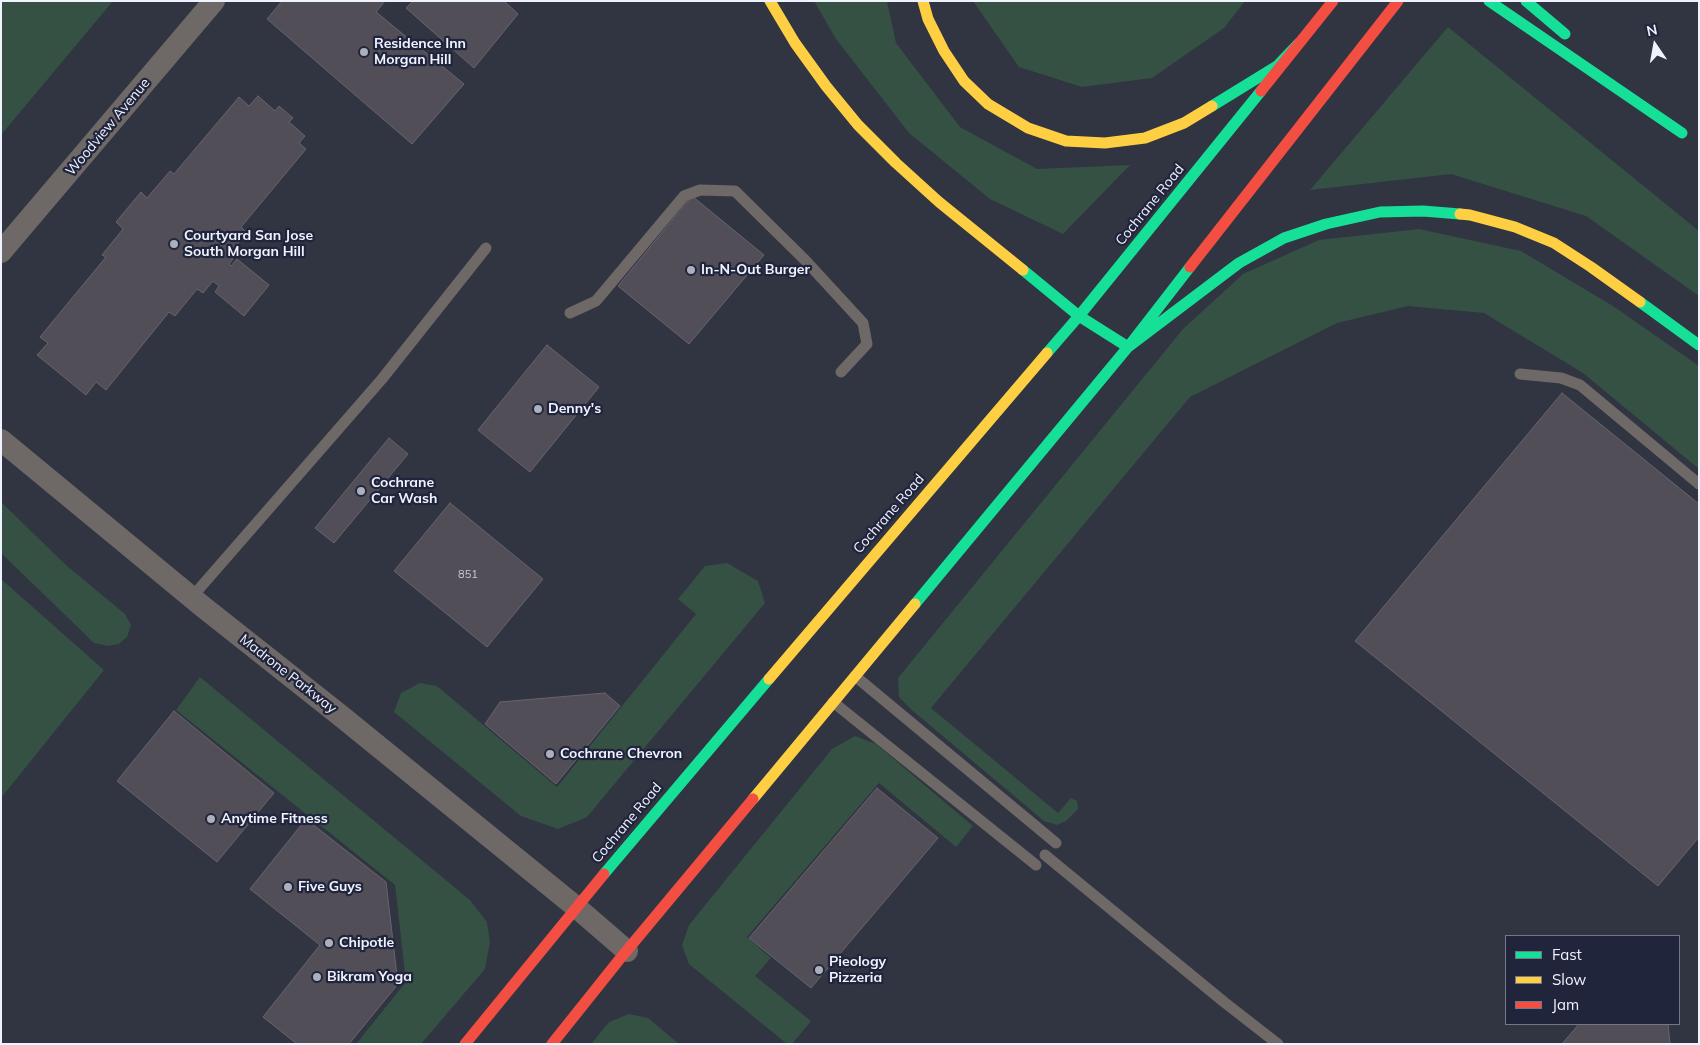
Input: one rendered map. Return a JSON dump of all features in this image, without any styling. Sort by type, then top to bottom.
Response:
[{"type":"main road","points":[[770,1],[795,43],[826,86],[858,125],[896,164],[939,202],[1079,316],[1128,347]]},
{"type":"main road","points":[[923,1],[928,19],[944,52],[964,81],[988,104],[1028,128],[1066,140],[1106,143],[1145,138],[1184,123],[1277,66],[1299,43]]},
{"type":"main road","name":"Cochrane Road","points":[[465,1044],[576,907],[814,625],[1079,316],[1333,1]]},
{"type":"main road","points":[[1489,1],[1682,133]]},
{"type":"main road","points":[[1526,1],[1571,39]]},
{"type":"main road","points":[[552,1044],[1128,347],[1394,6]]},
{"type":"main road","points":[[1593,58],[1693,142]]},
{"type":"main road","points":[[1128,347],[1239,262],[1284,238],[1326,224],[1380,212],[1423,211],[1470,215],[1515,227],[1554,243],[1591,267],[1699,345]]},
{"type":"street","name":"Woodview Avenue","points":[[1,252],[214,1]]},
{"type":"street","name":"Madrone Parkway","points":[[1,440],[576,907],[627,951]]},
{"type":"lane","points":[[570,313],[596,301],[684,196],[700,190],[735,191],[805,260],[863,323],[867,344],[841,372]]},
{"type":"lane","points":[[192,597],[382,379],[486,248]]},
{"type":"lane","points":[[1520,374],[1561,378],[1580,385],[1699,484]]},
{"type":"lane","points":[[855,676],[1056,843]]},
{"type":"lane","points":[[833,702],[1036,865]]},
{"type":"lane","points":[[1045,855],[1278,1044]]},
{"type":"green space","points":[[1,1],[113,1],[1,135]]},
{"type":"green space","points":[[814,1],[887,1],[896,43],[960,127],[1037,169],[1130,165],[1063,234],[990,199],[909,133],[836,39]]},
{"type":"green space","points":[[973,1],[1245,1],[1224,28],[1152,78],[1082,87],[1019,67]]},
{"type":"green space","points":[[1448,27],[1699,231],[1699,296],[1586,216],[1451,174],[1310,190]]},
{"type":"green space","points":[[1419,229],[1521,251],[1613,306],[1699,366],[1699,469],[1583,373],[1484,313],[1408,306],[1337,323],[1190,397],[931,708],[1058,813],[1071,798],[1077,801],[1078,809],[1066,821],[1057,825],[1044,821],[913,711],[899,697],[898,678],[1183,329],[1243,274],[1319,240]]},
{"type":"green space","points":[[1,502],[67,566],[125,614],[131,625],[127,637],[119,644],[108,646],[94,643],[1,553]]},
{"type":"green space","points":[[727,563],[758,581],[765,603],[587,817],[558,829],[521,816],[394,712],[401,693],[420,683],[437,686],[557,787],[696,614],[678,599],[705,566]]},
{"type":"green space","points":[[1,579],[104,670],[1,798]]},
{"type":"green space","points":[[200,677],[470,900],[487,922],[490,942],[485,969],[421,1044],[356,1044],[406,982],[395,885],[176,710]]},
{"type":"green space","points":[[855,736],[876,744],[973,826],[956,847],[879,783],[747,937],[771,958],[755,976],[811,1021],[792,1044],[787,1044],[689,964],[682,945],[689,925],[832,749]]},
{"type":"green space","points":[[629,1014],[648,1018],[679,1044],[591,1044],[609,1022]]},
{"type":"building","name":"Residence Inn Morgan Hill","points":[[282,1],[385,1],[376,12],[464,84],[412,144],[267,19]]},
{"type":"building","name":"Residence Inn Morgan Hill","points":[[413,1],[504,1],[518,14],[474,68],[406,8]]},
{"type":"building","name":"Courtyard San Jose South Morgan Hill","points":[[258,96],[275,111],[279,106],[293,118],[289,122],[305,136],[299,143],[306,149],[241,227],[247,233],[228,255],[233,259],[229,264],[231,266],[237,259],[269,285],[244,316],[215,292],[219,286],[213,281],[203,293],[197,289],[175,316],[169,312],[106,390],[96,382],[86,395],[37,355],[48,343],[40,337],[106,257],[102,255],[123,229],[116,222],[141,192],[147,198],[170,171],[174,174],[239,97],[249,106]]},
{"type":"building","name":"In-N-Out Burger","points":[[692,196],[764,255],[689,344],[618,286]]},
{"type":"building","name":"Denny's","points":[[547,345],[599,387],[530,472],[478,430]]},
{"type":"building","points":[[1562,393],[1699,504],[1699,837],[1658,886],[1355,641]]},
{"type":"building","name":"Cochrane Car Wash","points":[[389,438],[408,454],[334,543],[315,528]]},
{"type":"building","points":[[450,503],[543,579],[487,647],[394,571]]},
{"type":"building","name":"Cochrane Chevron","points":[[605,693],[620,706],[556,784],[485,724],[500,702]]},
{"type":"building","points":[[174,711],[274,793],[217,862],[117,781]]},
{"type":"building","points":[[877,788],[938,838],[811,988],[749,938]]},
{"type":"building","points":[[306,819],[386,882],[398,984],[349,1044],[297,1044],[263,1017],[320,945],[250,889]]},
{"type":"building","points":[[1578,1025],[1668,1025],[1670,1044],[1562,1044]]},
{"type":"traffic: fast","points":[[1489,1],[1682,133]]},
{"type":"traffic: fast","points":[[1526,1],[1565,34]]},
{"type":"traffic: fast","points":[[1212,106],[1277,66],[1299,43]]},
{"type":"traffic: fast","points":[[1047,353],[1261,91]]},
{"type":"traffic: fast","points":[[1023,270],[1079,316],[1128,347],[1239,263],[1284,238],[1326,224],[1380,212],[1423,211],[1460,214]]},
{"type":"traffic: fast","points":[[915,604],[1128,347],[1190,267]]},
{"type":"traffic: fast","points":[[1640,302],[1699,345]]},
{"type":"traffic: fast","points":[[604,874],[769,679]]},
{"type":"traffic: slow","points":[[770,1],[795,43],[826,86],[858,125],[939,202],[1023,270]]},
{"type":"traffic: slow","points":[[923,1],[928,19],[944,51],[964,81],[988,104],[1028,128],[1066,141],[1105,143],[1145,138],[1184,123],[1212,106]]},
{"type":"traffic: slow","points":[[1460,214],[1515,227],[1554,243],[1640,302]]},
{"type":"traffic: slow","points":[[769,679],[1047,353]]},
{"type":"traffic: slow","points":[[753,799],[915,604]]},
{"type":"traffic: jam","points":[[1261,91],[1333,1]]},
{"type":"traffic: jam","points":[[1190,267],[1398,1]]},
{"type":"traffic: jam","points":[[552,1044],[753,799]]},
{"type":"traffic: jam","points":[[465,1044],[604,874]]},
{"type":"place","name":"Residence Inn Morgan Hill","points":[[364,52]]},
{"type":"place","name":"Courtyard San Jose South Morgan Hill","points":[[174,244]]},
{"type":"place","name":"In-N-Out Burger","points":[[691,270]]},
{"type":"place","name":"Denny's","points":[[538,409]]},
{"type":"place","name":"Cochrane Car Wash","points":[[361,491]]},
{"type":"place","name":"Cochrane Chevron","points":[[550,754]]},
{"type":"place","name":"Anytime Fitness","points":[[211,819]]},
{"type":"place","name":"Five Guys","points":[[288,887]]},
{"type":"place","name":"Chipotle","points":[[329,943]]},
{"type":"place","name":"Pieology Pizzeria","points":[[819,970]]},
{"type":"place","name":"Bikram Yoga","points":[[317,977]]}]
